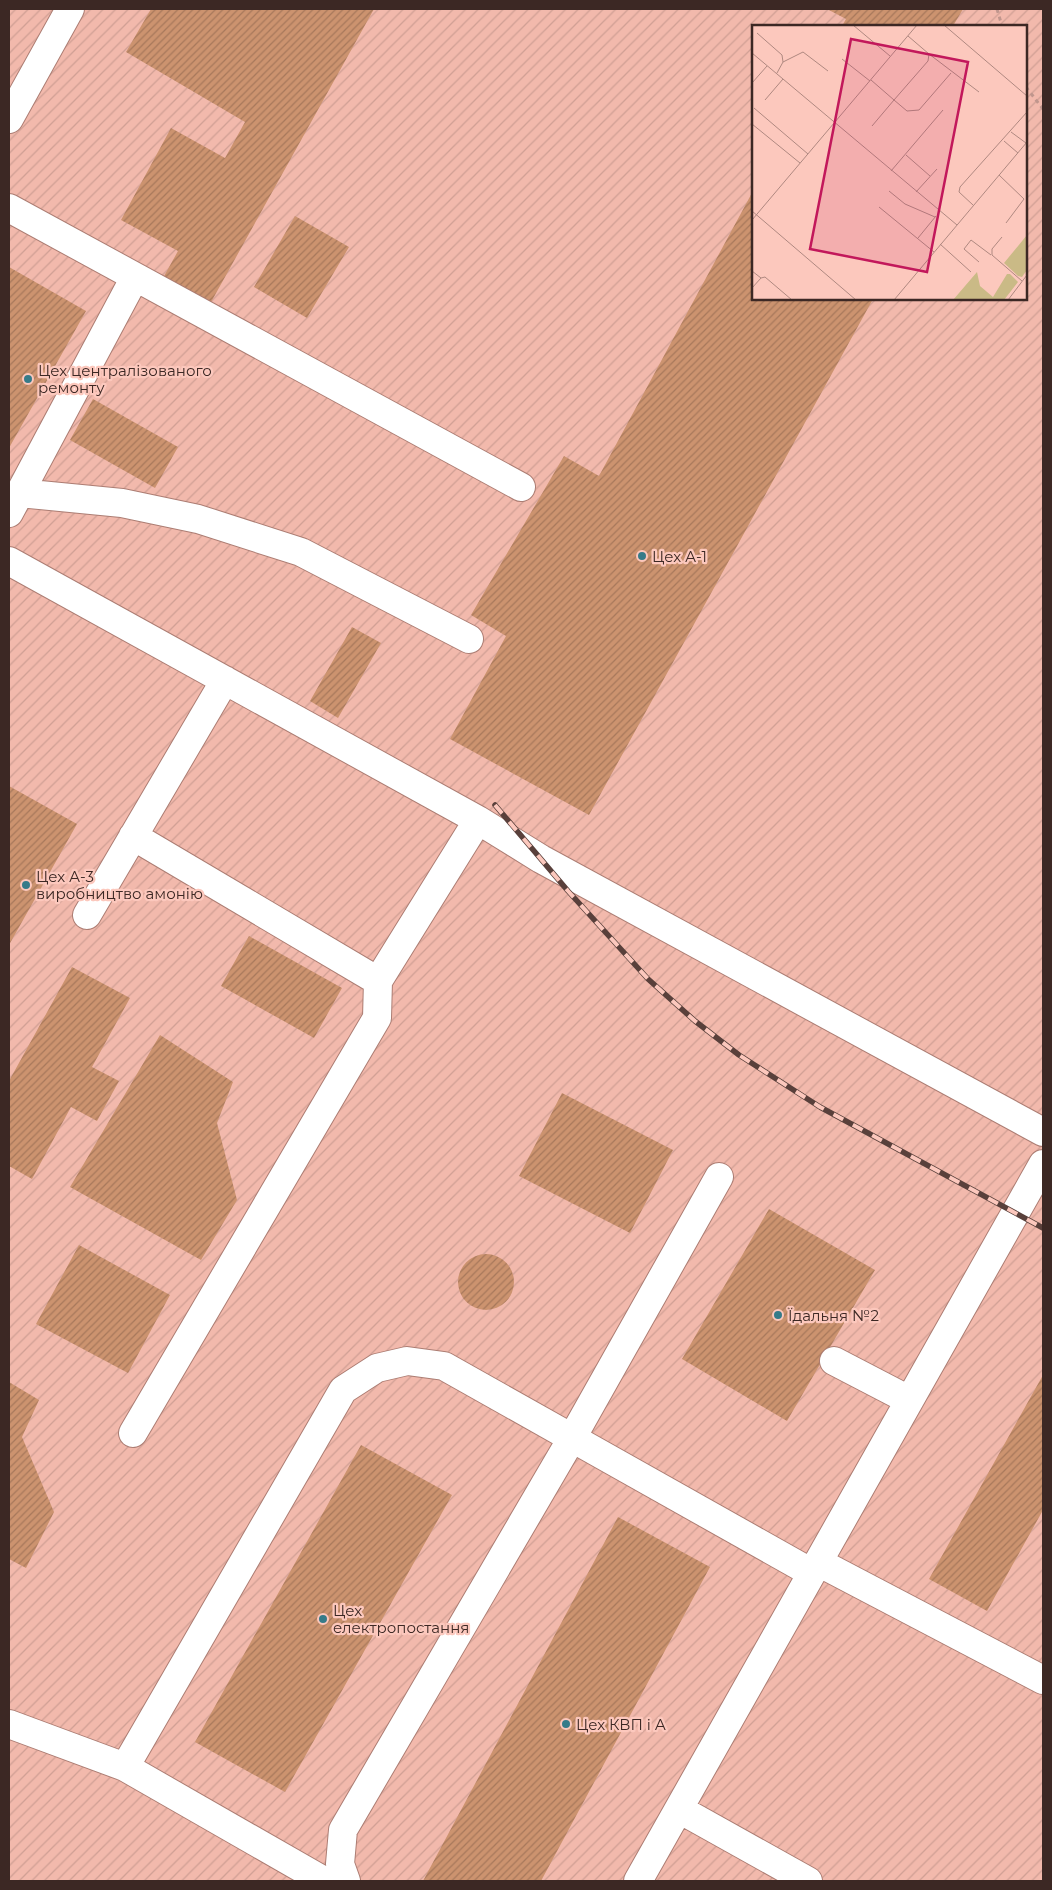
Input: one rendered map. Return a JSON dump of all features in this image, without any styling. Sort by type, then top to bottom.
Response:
[{"type":"lane","points":[[9,119],[70,9]]},
{"type":"lane","points":[[9,208],[521,488]]},
{"type":"lane","points":[[135,277],[14,503],[122,503],[198,519],[301,552],[469,639]]},
{"type":"lane","points":[[9,561],[478,820],[541,859],[1043,1132]]},
{"type":"lane","points":[[87,915],[225,680]]},
{"type":"lane","points":[[134,1433],[377,1018],[378,981],[478,820]]},
{"type":"lane","points":[[134,836],[378,981]]},
{"type":"lane","points":[[638,1881],[1043,1164]]},
{"type":"lane","points":[[346,1881],[340,1864],[343,1830],[572,1438],[719,1177]]},
{"type":"lane","points":[[124,1768],[343,1390],[377,1368],[407,1361],[444,1366],[572,1438],[815,1568],[1043,1680]]},
{"type":"lane","points":[[834,1362],[910,1400]]},
{"type":"lane","points":[[9,1724],[124,1768],[324,1881]]},
{"type":"lane","points":[[678,1810],[808,1881]]},
{"type":"path","points":[[996,9],[1002,25]]},
{"type":"path","points":[[1027,87],[1043,109]]},
{"type":"shaded area","points":[[9,9],[1043,9],[1043,1881],[9,1881]]},
{"type":"building","points":[[151,9],[374,9],[210,304],[163,278],[178,251],[121,220],[171,128],[225,158],[245,122],[126,52]]},
{"type":"building","points":[[827,9],[963,9],[954,25],[843,25],[846,19]]},
{"type":"building","name":"Цех А-1","points":[[752,193],[752,300],[872,300],[589,815],[450,739],[506,636],[471,615],[564,456],[599,476]]},
{"type":"building","points":[[295,216],[349,247],[307,318],[254,287]]},
{"type":"building","name":"Цех централізованого ремонту","points":[[9,267],[86,311],[9,448]]},
{"type":"building","points":[[93,399],[178,447],[155,488],[70,440]]},
{"type":"building","points":[[352,627],[381,643],[338,718],[310,701]]},
{"type":"building","name":"Цех А-3 виробництво амонію","points":[[9,786],[77,824],[9,945]]},
{"type":"building","points":[[249,936],[342,988],[314,1038],[221,986]]},
{"type":"building","points":[[72,967],[130,998],[92,1067],[119,1081],[97,1121],[71,1107],[32,1179],[9,1166],[9,1081]]},
{"type":"building","points":[[160,1035],[233,1082],[217,1123],[237,1200],[201,1260],[70,1187]]},
{"type":"building","points":[[562,1093],[673,1150],[630,1233],[519,1176]]},
{"type":"building","name":"Їдальня №2","points":[[769,1209],[875,1270],[787,1421],[682,1359]]},
{"type":"building","points":[[79,1245],[170,1295],[128,1373],[36,1324]]},
{"type":"building","points":[[486,1254],[497,1256],[506,1262],[512,1271],[514,1282],[512,1293],[506,1302],[497,1308],[486,1310],[475,1308],[466,1302],[460,1293],[458,1282],[460,1271],[466,1262],[475,1256]]},
{"type":"building","points":[[1043,1375],[1043,1510],[987,1611],[929,1579]]},
{"type":"building","points":[[9,1382],[39,1400],[22,1437],[54,1512],[26,1568],[9,1559]]},
{"type":"building","name":"Цех електропостання","points":[[361,1445],[452,1495],[285,1792],[195,1742]]},
{"type":"building","name":"Цех КВП і А","points":[[618,1517],[710,1567],[541,1881],[423,1881]]},
{"type":"railway","points":[[495,805],[568,891],[648,979],[695,1021],[739,1055],[820,1107],[1043,1228]]},
{"type":"place","name":"Цех централізованого ремонту","points":[[28,379]]},
{"type":"place","name":"Цех А-1","points":[[642,556]]},
{"type":"place","name":"Цех А-3 виробництво амонію","points":[[26,885]]},
{"type":"place","name":"Їдальня №2","points":[[778,1315]]},
{"type":"place","name":"Цех електропостання","points":[[323,1619]]},
{"type":"place","name":"Цех КВП і А","points":[[566,1724]]}]
